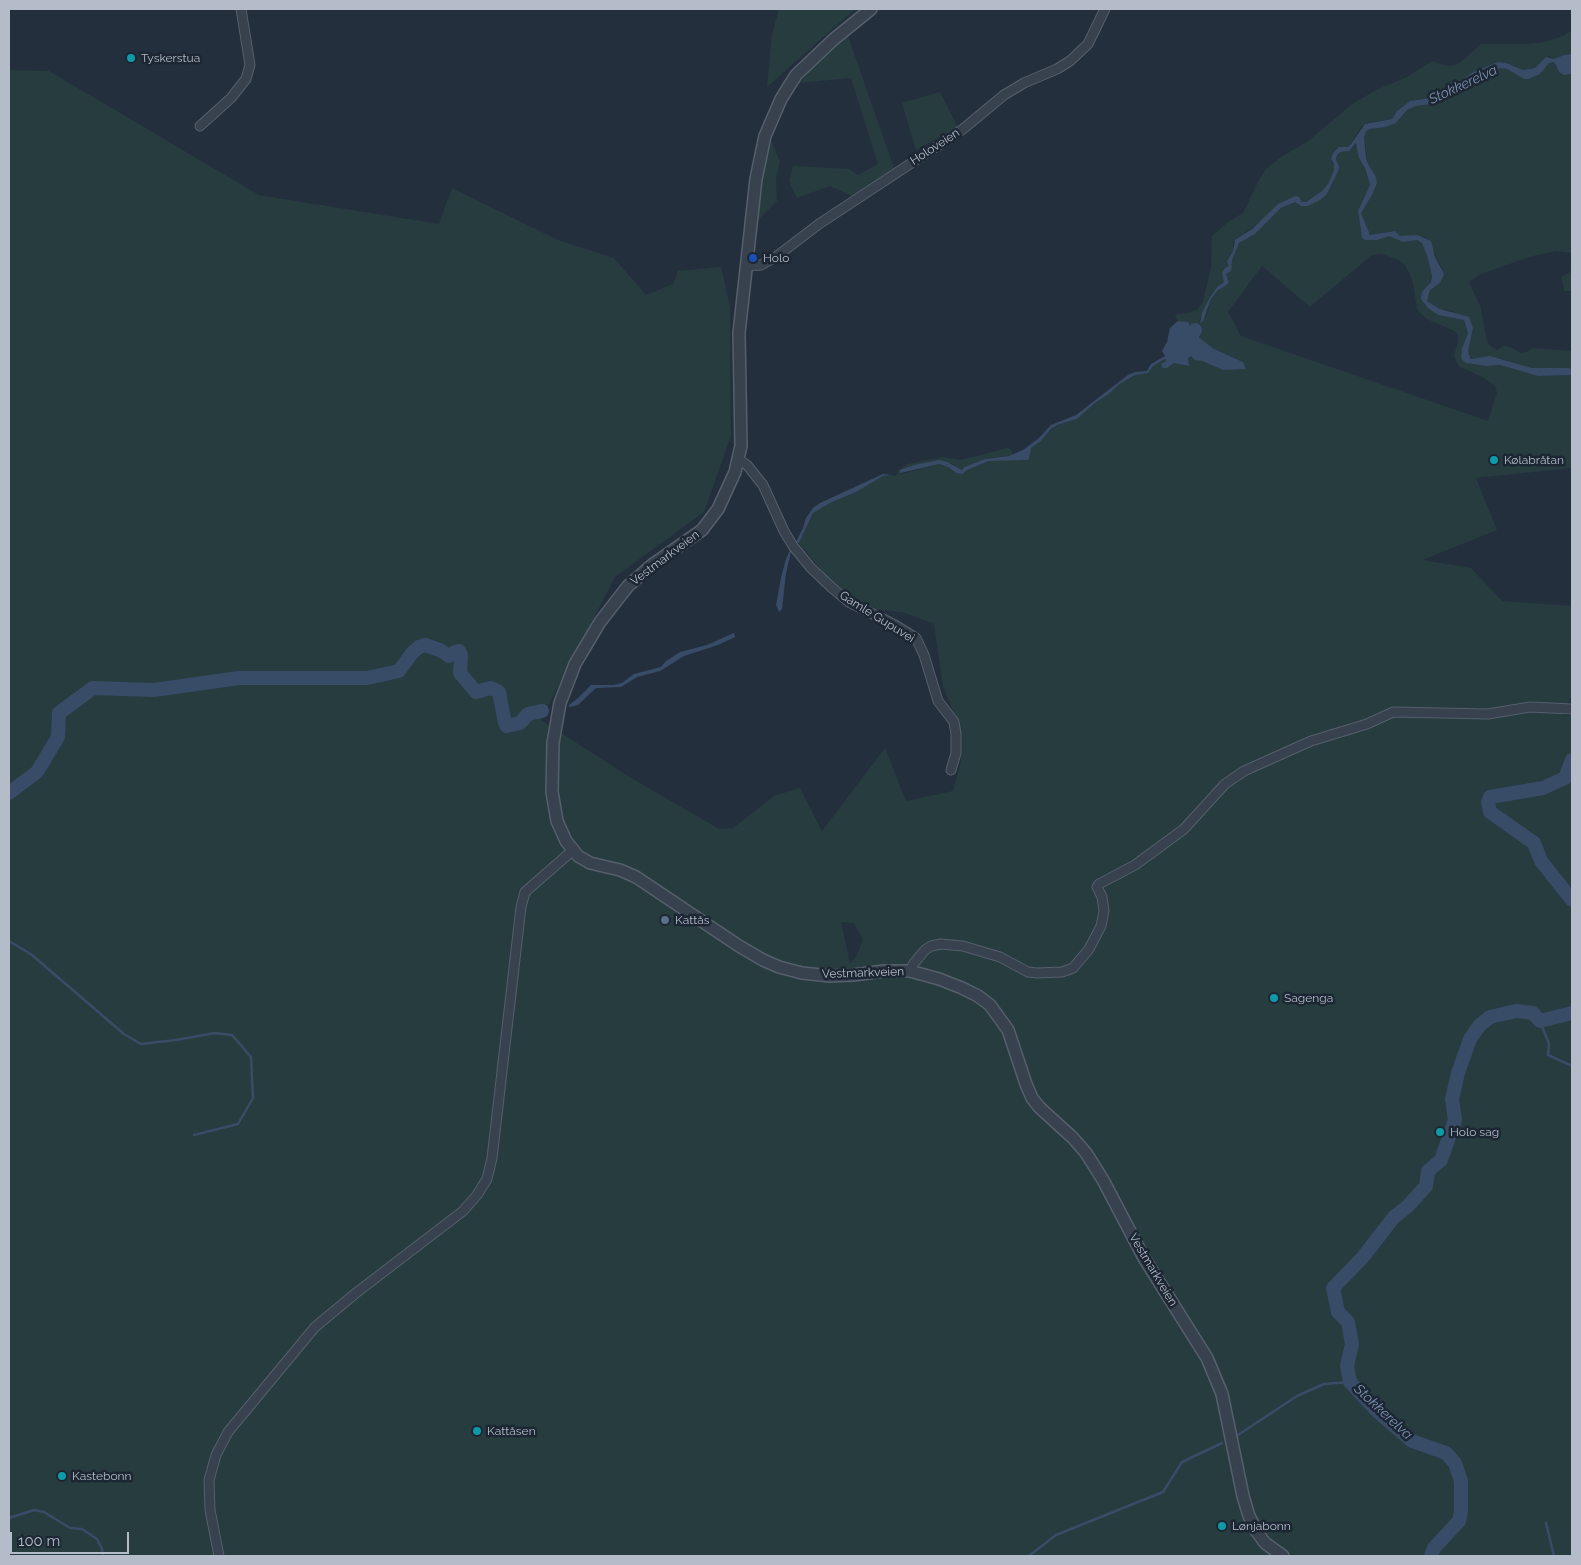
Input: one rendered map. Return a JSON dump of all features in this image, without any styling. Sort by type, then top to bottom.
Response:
[{"type":"street","points":[[200,126],[231,98],[246,80],[250,65],[241,9]]},
{"type":"street","name":"Vestmarkveien","points":[[871,9],[812,58],[796,75],[781,99],[765,136],[760,152],[752,211],[739,333],[741,419],[738,459],[728,489],[711,520],[692,539],[652,565],[628,586],[590,637],[569,678],[560,703],[554,732],[551,776],[552,792],[558,820],[566,842],[578,856],[590,863],[620,870],[636,877],[739,946],[779,967],[802,973],[830,976],[884,971],[910,971],[939,979],[978,996],[990,1005],[1003,1022],[1014,1043],[1032,1098],[1086,1153],[1103,1180],[1144,1258],[1207,1358],[1222,1394],[1243,1496],[1249,1516],[1265,1543],[1282,1556]]},
{"type":"street","name":"Holoveien","points":[[746,266],[761,265],[777,256],[819,224],[963,129],[1004,95],[1024,83],[1057,69],[1070,61],[1088,44],[1105,9]]},
{"type":"street","name":"Gamle Gupuvei","points":[[738,459],[747,465],[763,485],[789,538],[818,574],[849,602],[895,625],[916,638],[924,655],[938,701],[954,722],[956,753],[951,770]]},
{"type":"street","points":[[910,971],[925,950],[931,946],[941,944],[963,946],[991,954],[1028,972],[1037,974],[1062,972],[1073,968],[1089,949],[1101,926],[1104,911],[1102,897],[1097,887],[1106,880],[1135,866],[1184,829],[1225,784],[1244,771],[1310,741],[1367,724],[1393,712],[1488,714],[1530,707],[1571,706]]},
{"type":"street","points":[[219,1556],[210,1510],[209,1480],[216,1455],[228,1432],[315,1327],[463,1211],[477,1195],[487,1179],[492,1158],[525,892],[572,851]]},
{"type":"green space","points":[[779,9],[855,9],[767,87],[772,34]]},
{"type":"green space","points":[[1572,30],[1572,54],[1554,59],[1549,56],[1535,68],[1523,70],[1498,62],[1473,72],[1436,97],[1410,101],[1397,111],[1392,119],[1367,123],[1361,127],[1351,144],[1348,147],[1342,147],[1331,161],[1334,164],[1334,170],[1328,184],[1322,191],[1306,202],[1302,202],[1295,196],[1278,204],[1263,219],[1233,242],[1233,251],[1228,259],[1229,266],[1225,268],[1224,282],[1213,293],[1199,322],[1206,316],[1211,300],[1218,290],[1224,287],[1229,280],[1226,274],[1239,243],[1255,234],[1281,208],[1295,202],[1301,206],[1320,200],[1327,194],[1333,183],[1337,155],[1354,147],[1357,143],[1370,185],[1358,211],[1361,233],[1365,240],[1377,240],[1389,236],[1403,242],[1417,240],[1422,243],[1432,276],[1423,303],[1438,315],[1464,320],[1468,333],[1461,357],[1466,363],[1486,366],[1500,365],[1538,376],[1572,375],[1572,468],[1476,478],[1497,530],[1422,560],[1471,568],[1502,601],[1572,606],[1572,695],[1563,715],[1572,716],[1572,1556],[9,1556],[9,70],[49,71],[259,195],[439,224],[452,188],[558,240],[614,258],[646,295],[673,284],[678,271],[721,267],[730,307],[731,436],[704,512],[615,577],[541,720],[628,776],[719,829],[733,828],[774,796],[800,788],[822,831],[885,748],[906,801],[953,791],[961,761],[959,725],[943,687],[934,624],[905,613],[877,609],[853,597],[828,578],[799,543],[813,513],[830,503],[856,492],[883,476],[896,476],[898,470],[908,464],[943,457],[961,460],[1008,448],[1012,450],[1012,455],[985,459],[964,467],[962,470],[952,464],[933,461],[900,470],[901,474],[939,464],[948,467],[952,471],[965,474],[967,470],[989,461],[1019,459],[1024,461],[1031,448],[1057,425],[1077,419],[1118,385],[1135,375],[1148,373],[1153,365],[1163,360],[1166,359],[1166,361],[1162,363],[1169,365],[1178,363],[1187,366],[1189,365],[1188,358],[1191,356],[1223,370],[1246,367],[1241,361],[1214,349],[1191,332],[1188,322],[1178,321],[1175,316],[1198,309],[1203,301],[1211,268],[1212,236],[1228,222],[1243,213],[1266,169],[1281,157],[1307,142],[1352,104],[1376,90],[1407,77],[1432,61],[1447,66],[1455,65],[1481,44],[1527,44],[1545,42],[1563,36]],"holes":[[[1381,254],[1397,259],[1405,265],[1413,282],[1417,309],[1421,314],[1427,319],[1458,334],[1454,355],[1459,366],[1484,378],[1495,386],[1497,393],[1488,421],[1241,336],[1228,312],[1262,266],[1310,307],[1372,255]],[[841,922],[854,923],[863,940],[856,957],[850,963]]]},
{"type":"green space","points":[[847,33],[895,171],[854,197],[830,186],[797,198],[789,181],[793,166],[849,169],[858,175],[878,164],[851,78],[799,83]]},
{"type":"green space","points":[[1553,62],[1559,72],[1564,75],[1572,73],[1572,253],[1555,251],[1529,257],[1479,275],[1469,282],[1481,308],[1487,341],[1490,346],[1497,350],[1504,346],[1511,347],[1520,353],[1527,352],[1533,348],[1572,351],[1572,369],[1532,368],[1499,358],[1472,359],[1468,352],[1473,328],[1453,311],[1440,309],[1427,301],[1430,290],[1440,283],[1441,266],[1426,237],[1418,235],[1405,237],[1400,236],[1394,231],[1368,234],[1361,213],[1372,195],[1376,177],[1368,164],[1364,137],[1366,131],[1370,129],[1396,123],[1407,110],[1416,106],[1446,100],[1476,78],[1491,76],[1500,68],[1507,69],[1524,79],[1540,74],[1549,63]]},
{"type":"green space","points":[[940,92],[958,127],[916,150],[902,103]]},
{"type":"green space","points":[[771,142],[780,161],[776,179],[777,201],[758,220],[761,181]]},
{"type":"green space","points":[[1572,271],[1572,291],[1564,291],[1561,277]]},
{"type":"water","name":"Stokkerelva","points":[[1572,54],[1571,74],[1564,75],[1559,72],[1553,62],[1549,63],[1540,74],[1528,79],[1524,79],[1507,69],[1500,68],[1491,76],[1476,78],[1446,100],[1416,106],[1407,110],[1396,123],[1366,131],[1364,137],[1366,157],[1377,183],[1361,213],[1370,235],[1395,231],[1400,236],[1418,235],[1431,241],[1435,257],[1444,274],[1440,283],[1430,290],[1427,301],[1440,309],[1469,317],[1473,328],[1468,352],[1471,359],[1490,356],[1532,368],[1568,368],[1572,369],[1572,375],[1538,376],[1500,365],[1486,366],[1466,363],[1462,360],[1462,349],[1468,333],[1464,320],[1438,315],[1428,308],[1421,299],[1422,292],[1431,282],[1432,276],[1422,243],[1417,240],[1403,242],[1389,236],[1377,240],[1365,240],[1362,238],[1358,211],[1370,185],[1365,168],[1359,158],[1356,143],[1349,151],[1340,152],[1337,155],[1338,171],[1327,194],[1320,200],[1308,206],[1301,206],[1295,202],[1281,208],[1255,234],[1239,243],[1232,260],[1231,271],[1226,274],[1229,282],[1218,290],[1211,299],[1203,321],[1200,323],[1202,313],[1209,299],[1217,287],[1224,282],[1222,273],[1229,266],[1227,261],[1233,251],[1235,240],[1252,229],[1278,204],[1295,196],[1299,197],[1302,202],[1306,202],[1322,191],[1328,184],[1334,170],[1334,164],[1331,159],[1333,153],[1339,147],[1348,147],[1365,124],[1392,119],[1397,111],[1410,101],[1436,97],[1473,72],[1498,62],[1523,70],[1535,68],[1546,57],[1554,59]]},
{"type":"water","points":[[1178,321],[1188,322],[1193,333],[1214,349],[1243,362],[1246,369],[1223,370],[1195,360],[1191,356],[1188,358],[1189,366],[1174,363],[1167,368],[1163,368],[1161,364],[1166,359],[1153,366],[1148,373],[1135,375],[1118,385],[1077,419],[1057,425],[1051,429],[1041,441],[1031,448],[1029,459],[1027,460],[989,461],[967,470],[963,474],[956,473],[948,467],[939,464],[900,473],[900,470],[914,465],[939,460],[962,470],[964,467],[985,459],[1009,456],[1023,450],[1039,438],[1051,425],[1076,415],[1128,375],[1147,371],[1151,364],[1165,356],[1162,351],[1167,342],[1170,328]]},
{"type":"water","points":[[883,474],[891,475],[883,476],[856,492],[830,503],[813,513],[799,543],[796,542],[806,518],[813,508]]},
{"type":"water","points":[[790,550],[782,609],[779,612],[776,605],[781,578]]},
{"type":"water","points":[[734,633],[735,637],[718,645],[684,656],[660,671],[637,677],[621,687],[596,688],[578,705],[569,707],[591,685],[622,683],[634,674],[661,667],[666,661],[680,652],[707,645]]},
{"type":"waterway","points":[[9,793],[37,772],[58,737],[59,713],[93,688],[154,690],[239,678],[367,678],[399,671],[412,653],[425,645],[440,650],[449,656],[459,651],[461,655],[460,673],[476,692],[491,688],[499,692],[507,726],[520,723],[528,714],[542,711]]},
{"type":"waterway","points":[[1572,760],[1565,778],[1543,788],[1490,797],[1488,802],[1490,812],[1534,843],[1541,861],[1572,900]]},
{"type":"waterway","points":[[9,941],[32,955],[124,1034],[141,1044],[215,1033],[232,1035],[251,1057],[253,1098],[238,1124],[194,1135]]},
{"type":"waterway","name":"Stokkerelva","points":[[1431,1556],[1434,1548],[1459,1521],[1461,1512],[1461,1481],[1455,1463],[1446,1453],[1412,1441],[1378,1412],[1350,1382],[1347,1366],[1352,1344],[1348,1322],[1338,1312],[1333,1288],[1363,1257],[1394,1217],[1408,1206],[1426,1186],[1428,1171],[1441,1160],[1455,1120],[1452,1099],[1458,1073],[1470,1039],[1479,1026],[1490,1017],[1516,1011],[1533,1013],[1540,1021],[1572,1013]]},
{"type":"waterway","points":[[1540,1021],[1549,1044],[1548,1055],[1572,1066]]},
{"type":"waterway","points":[[1238,1435],[1297,1396],[1324,1384],[1350,1382]]},
{"type":"waterway","points":[[1029,1556],[1056,1535],[1163,1492],[1182,1462],[1222,1443]]},
{"type":"waterway","points":[[9,1518],[34,1510],[44,1512],[70,1528],[82,1529],[97,1539],[103,1556]]},
{"type":"waterway","points":[[1546,1523],[1554,1556]]},
{"type":"place","name":"Tyskerstua","points":[[131,58]]},
{"type":"place","name":"Holo","points":[[753,258]]},
{"type":"place","name":"Kølabråtan","points":[[1494,460]]},
{"type":"place","name":"Kattås","points":[[665,920]]},
{"type":"place","name":"Sagenga","points":[[1274,998]]},
{"type":"place","name":"Holo sag","points":[[1440,1132]]},
{"type":"place","name":"Kattåsen","points":[[477,1431]]},
{"type":"place","name":"Kastebonn","points":[[62,1476]]},
{"type":"place","name":"Lønjabonn","points":[[1222,1526]]}]
